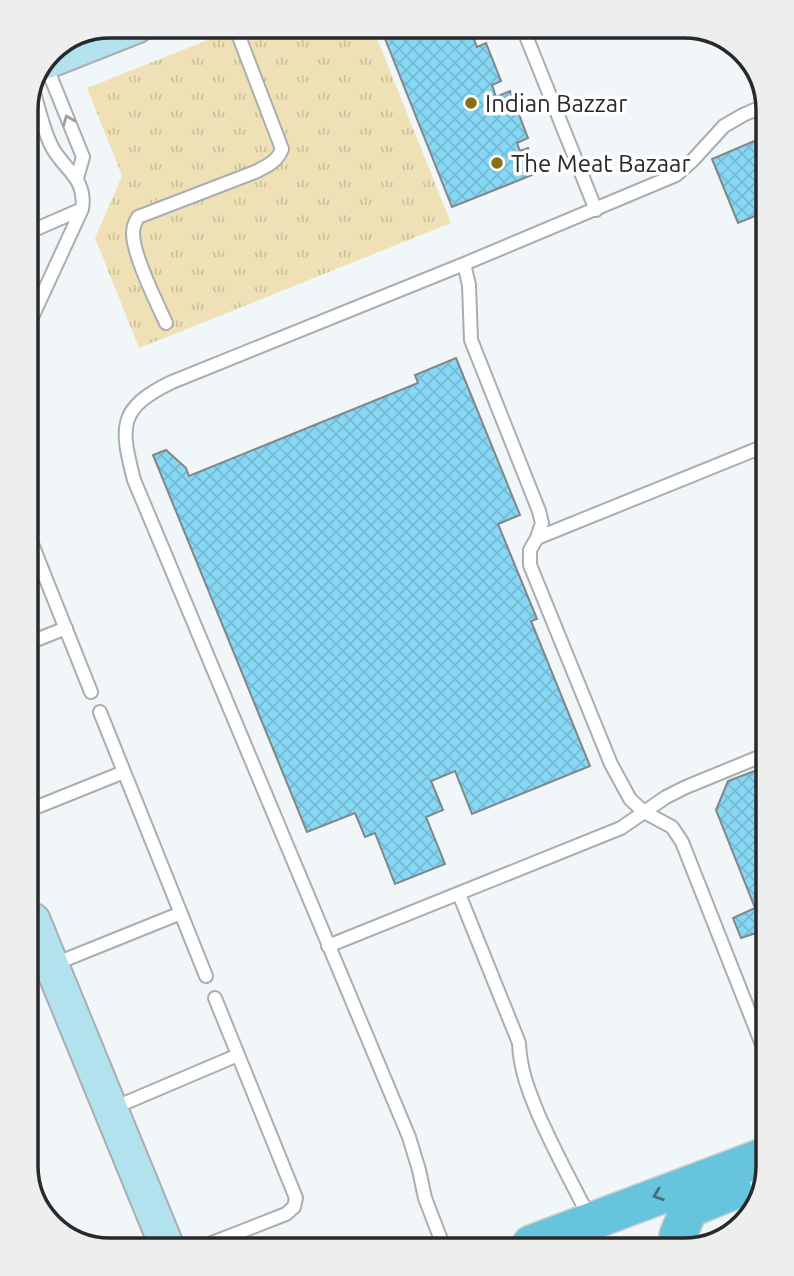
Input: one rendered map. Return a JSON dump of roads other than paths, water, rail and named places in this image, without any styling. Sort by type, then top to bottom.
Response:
[{"type":"main road","points":[[547,1238],[756,1158]]},
{"type":"main road","points":[[675,1238],[689,1209],[753,1183]]},
{"type":"main road","points":[[676,1238],[739,1211]]},
{"type":"street","points":[[63,56],[106,39]]},
{"type":"street","points":[[38,933],[163,1237]]},
{"type":"lane","points":[[166,323],[134,247],[134,224],[138,217],[256,172],[271,164],[280,156],[282,149],[240,38]]},
{"type":"lane","points":[[527,39],[596,209]]},
{"type":"lane","points":[[50,72],[83,158],[77,177]]},
{"type":"lane","points":[[39,107],[53,148],[77,177],[84,199],[82,209],[39,303]]},
{"type":"lane","points":[[440,1238],[425,1198],[409,1137],[134,480],[127,452],[125,427],[132,409],[150,392],[676,175],[724,126],[756,109]]},
{"type":"lane","points":[[39,228],[82,209]]},
{"type":"lane","points":[[464,264],[469,285],[471,340],[542,523],[530,550],[530,565],[611,764],[630,799],[644,812],[672,827],[682,842],[756,1029]]},
{"type":"lane","points":[[537,538],[756,449]]},
{"type":"lane","points":[[39,560],[91,691]]},
{"type":"lane","points":[[38,639],[66,628]]},
{"type":"lane","points":[[100,712],[206,976]]},
{"type":"lane","points":[[328,946],[621,828],[666,797],[756,758]]},
{"type":"lane","points":[[38,806],[124,772]]},
{"type":"lane","points":[[459,894],[519,1043],[520,1061],[529,1091],[554,1151],[592,1220]]},
{"type":"lane","points":[[51,965],[181,912]]},
{"type":"lane","points":[[215,998],[296,1198],[294,1207],[286,1214],[227,1237]]},
{"type":"lane","points":[[111,1109],[238,1055]]},
{"type":"place","name":"Indian Bazzar","points":[[471,103]]},
{"type":"place","name":"The Meat Bazaar","points":[[497,163]]}]
